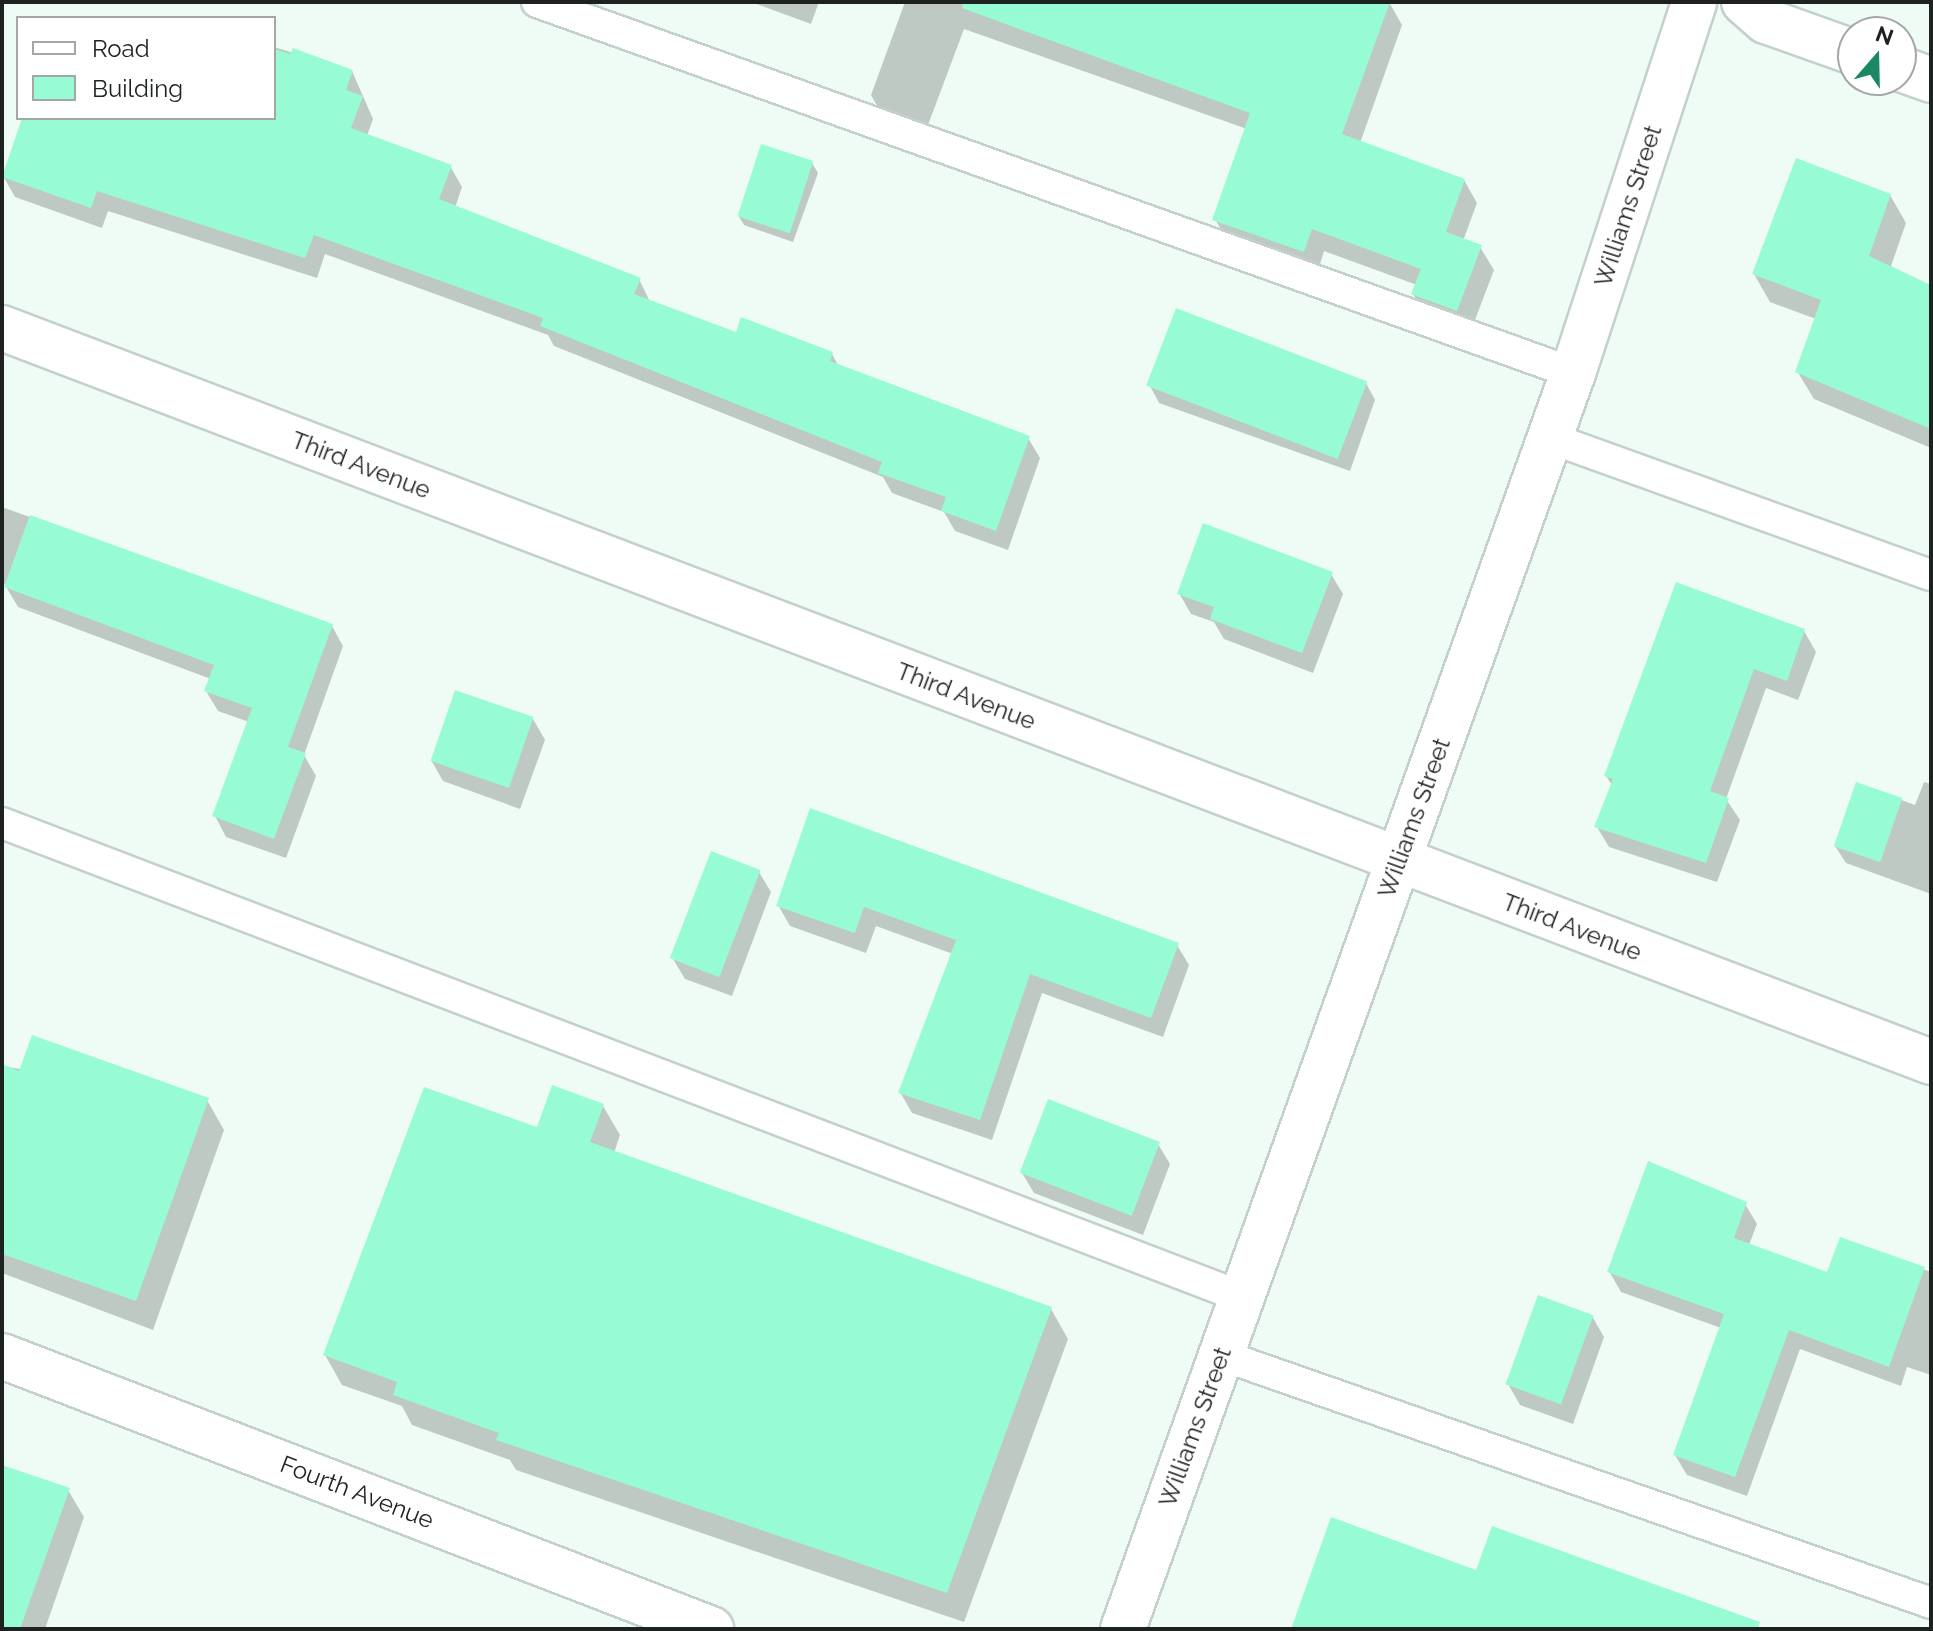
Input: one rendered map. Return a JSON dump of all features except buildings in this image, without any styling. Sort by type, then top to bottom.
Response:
[{"type":"street","name":"Williams Street","points":[[1123,1629],[1573,373],[1694,2]]},
{"type":"street","points":[[1744,2],[1766,21],[1837,46]]},
{"type":"street","name":"Third Avenue","points":[[2,328],[1931,1062]]},
{"type":"street","name":"Fourth Avenue","points":[[2,1356],[711,1629]]},
{"type":"lane","points":[[537,2],[1573,373]]},
{"type":"lane","points":[[1550,438],[1931,575]]},
{"type":"lane","points":[[2,823],[1242,1297]]},
{"type":"lane","points":[[1221,1355],[1931,1603]]}]
